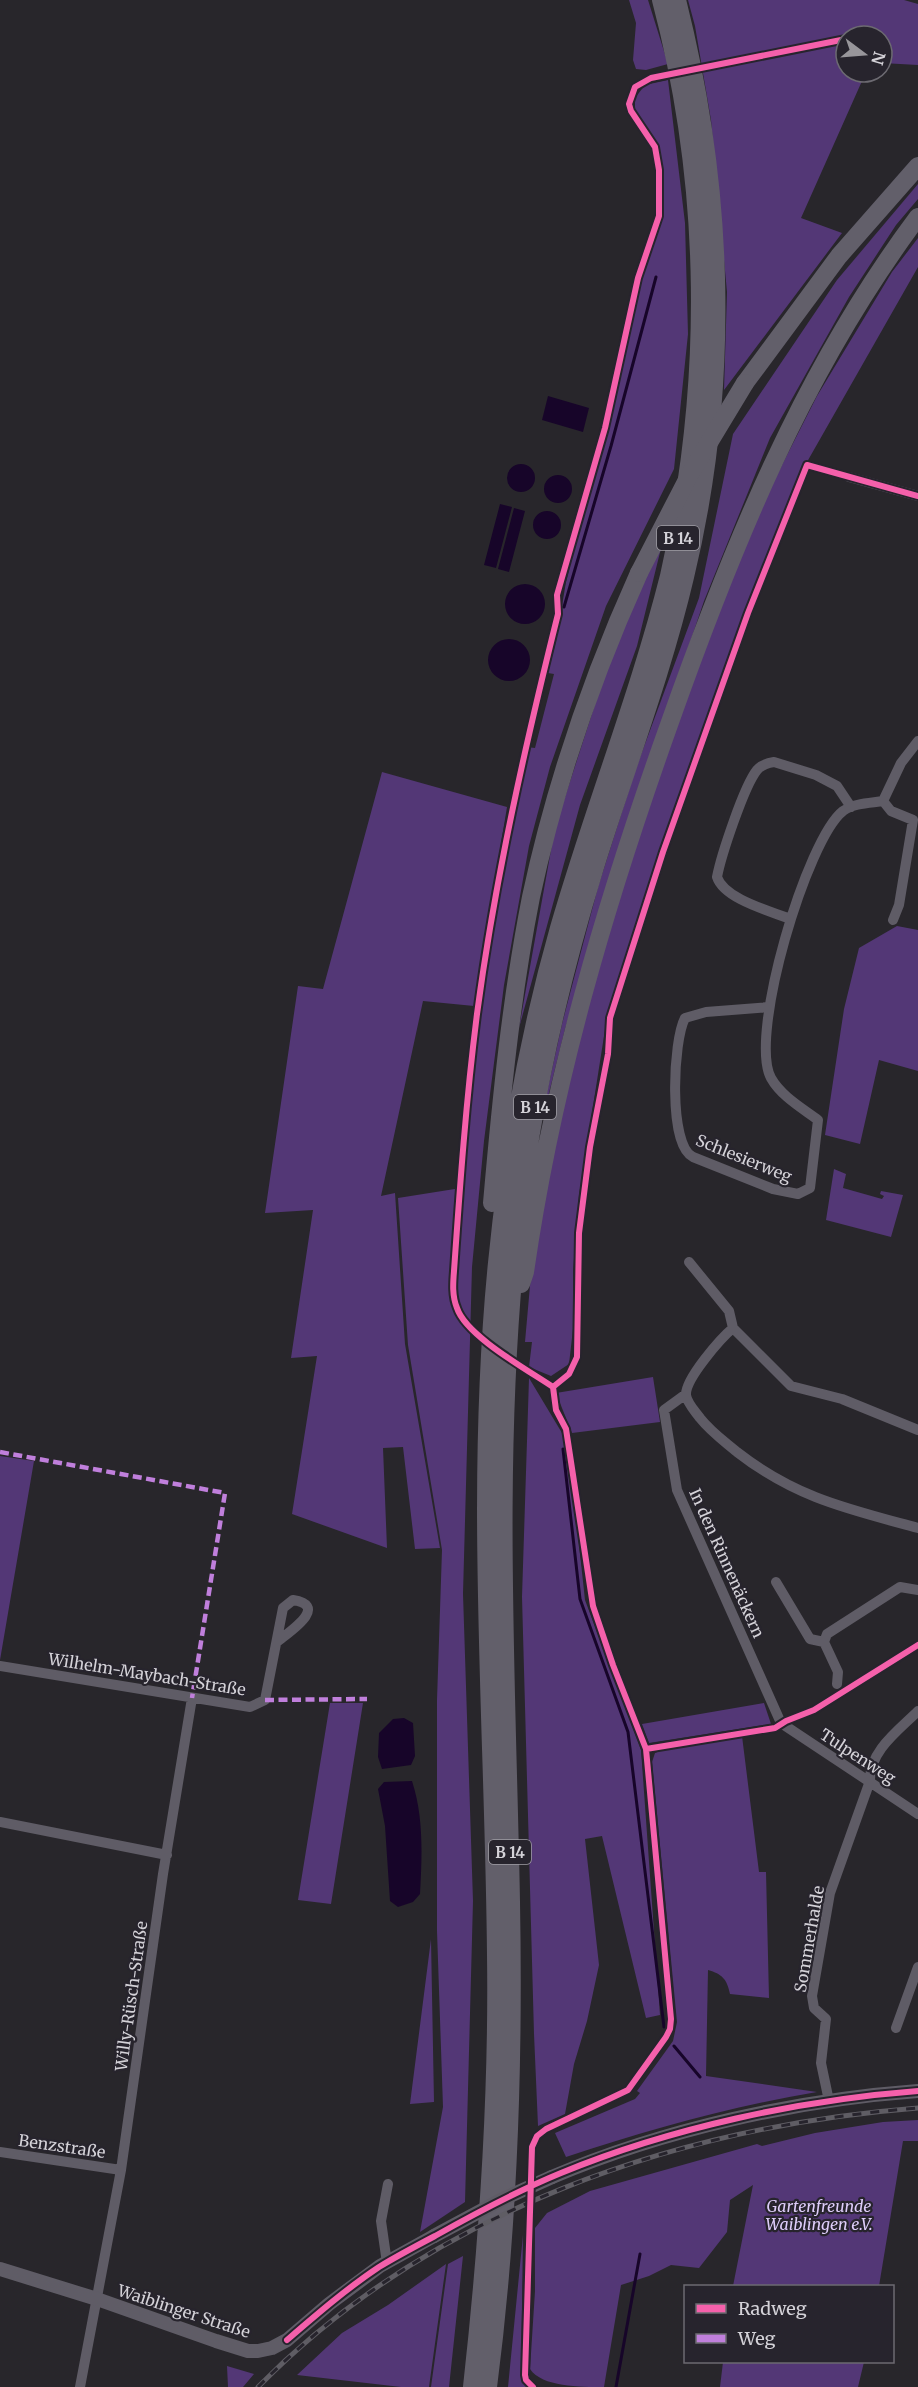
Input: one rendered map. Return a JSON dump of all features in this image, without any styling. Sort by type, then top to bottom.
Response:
[{"type":"highway","name":"B 14","points":[[471,2387],[486,2247],[496,2060],[487,1519],[493,1304],[504,1201],[517,1114],[533,1035],[569,894],[663,602],[680,527],[693,446],[701,341],[698,218],[684,104],[661,0]]},
{"type":"highway","name":"B 14","points":[[488,2387],[506,2196],[511,2046],[511,1889],[503,1543],[506,1373],[522,1191],[536,1099],[553,1019],[587,893],[675,616],[692,545],[706,464],[716,354],[715,232],[700,102],[677,0]]},
{"type":"highway","points":[[490,1370],[484,1317],[487,1259],[508,1043],[528,915],[549,821],[572,745],[608,645],[639,573],[690,474],[745,383],[838,256],[918,166]]},
{"type":"highway","points":[[510,1317],[525,1272],[543,1161],[584,990],[627,847],[682,688],[747,520],[789,428],[843,330],[917,219]]},
{"type":"street","points":[[849,477],[918,496]]},
{"type":"street","points":[[883,801],[901,763],[918,741]]},
{"type":"street","points":[[790,919],[730,894],[719,884],[717,877],[735,820],[757,771],[770,762],[816,775],[837,786],[850,807]]},
{"type":"street","points":[[769,1007],[777,965],[790,919],[819,850],[835,820],[850,807],[883,801]]},
{"type":"street","points":[[883,801],[891,811],[913,820],[898,905],[892,920]]},
{"type":"street","name":"Schlesierweg","points":[[769,1007],[765,1051],[771,1078],[788,1098],[818,1120],[810,1188],[798,1194],[773,1189],[688,1155],[680,1140],[676,1111],[680,1026],[684,1018],[706,1012],[769,1007]]},
{"type":"street","points":[[688,1262],[729,1311],[733,1328],[791,1386],[842,1399],[918,1430]]},
{"type":"street","points":[[733,1328],[711,1352],[688,1387],[686,1394],[688,1402],[710,1431],[756,1467],[791,1487],[832,1505],[918,1528]]},
{"type":"street","name":"In den Rinnenäckern","points":[[686,1394],[664,1410],[677,1490],[781,1723]]},
{"type":"street","points":[[776,1582],[810,1639],[824,1642]]},
{"type":"street","points":[[837,1684],[838,1672],[824,1642],[832,1629],[900,1587],[918,1590]]},
{"type":"street","name":"Wilhelm-Maybach-Straße","points":[[0,1665],[250,1707],[265,1700],[277,1642]]},
{"type":"street","name":"Willy-Rüsch-Straße","points":[[80,2387],[120,2169],[192,1698]]},
{"type":"street","points":[[870,1781],[870,1773],[877,1755],[918,1711]]},
{"type":"street","name":"Tulpenweg","points":[[781,1723],[918,1814]]},
{"type":"street","name":"Sommerhalde","points":[[829,2101],[821,2063],[826,2019],[814,2008],[813,1993],[830,1893],[870,1781]]},
{"type":"street","points":[[0,1822],[167,1855]]},
{"type":"street","points":[[896,2028],[916,1979],[918,1967]]},
{"type":"street","name":"Waiblinger Straße","points":[[0,2269],[97,2299],[216,2341],[248,2351],[258,2351],[272,2348],[287,2340],[343,2293],[387,2263],[494,2204],[552,2177],[603,2157],[688,2130],[857,2096],[918,2091]]},
{"type":"street","name":"Benzstraße","points":[[0,2152],[120,2169]]},
{"type":"street","points":[[387,2263],[381,2221],[388,2184]]},
{"type":"green space","points":[[629,0],[648,0],[668,64],[646,70],[636,69],[633,60],[636,23]]},
{"type":"green space","points":[[688,0],[904,0],[918,4],[918,65],[894,64],[894,24],[834,24],[834,84],[861,84],[801,218],[842,233],[724,390],[727,292],[711,120],[695,26]]},
{"type":"green space","points":[[668,80],[685,223],[688,334],[674,469],[606,606],[550,767],[529,846],[504,985],[484,1141],[472,1267],[463,1594],[473,1901],[465,2202],[420,2232],[443,2107],[437,1931],[437,1700],[442,1550],[408,1345],[398,1198],[461,1188],[484,984],[508,836],[527,747],[535,748],[554,674],[548,673],[566,582],[638,288],[663,204],[659,146],[635,110],[635,98],[645,85]]},
{"type":"green space","points":[[918,184],[918,199],[896,225],[849,297],[770,438],[704,601],[608,886],[565,1029],[547,1101],[545,1101],[562,1024],[598,887],[635,771],[699,598],[733,434],[837,280]]},
{"type":"green space","points":[[918,238],[918,267],[803,469],[727,659],[607,1017],[579,1195],[573,1271],[573,1329],[569,1364],[551,1376],[529,1367],[532,1342],[525,1342],[533,1252],[584,1011],[636,840],[703,650],[758,512],[817,396],[892,272]]},
{"type":"green space","points":[[663,540],[637,646],[580,805],[519,1028],[555,828],[611,655]]},
{"type":"green space","points":[[382,772],[507,807],[474,1006],[423,1001],[381,1196],[395,1193],[405,1344],[440,1548],[415,1549],[403,1447],[383,1448],[387,1548],[292,1514],[317,1356],[291,1358],[313,1210],[265,1213],[298,986],[323,989]]},
{"type":"green space","points":[[897,926],[918,930],[918,1071],[879,1060],[860,1144],[825,1135],[844,1009],[859,948]]},
{"type":"green space","points":[[834,1169],[846,1174],[843,1188],[882,1199],[884,1196],[880,1194],[881,1191],[903,1195],[891,1237],[826,1220]]},
{"type":"green space","points":[[653,1377],[660,1422],[572,1433],[556,1393]]},
{"type":"green space","points":[[529,1378],[568,1443],[585,1600],[641,1750],[660,2015],[646,2018],[602,1836],[585,1839],[599,1965],[587,2021],[574,2064],[565,2114],[538,2126],[522,1597]]},
{"type":"green space","points":[[0,1456],[34,1461],[0,1660]]},
{"type":"green space","points":[[330,1703],[363,1703],[331,1904],[298,1900]]},
{"type":"green space","points":[[764,1703],[771,1724],[649,1743],[642,1724]]},
{"type":"green space","points":[[742,1736],[759,1872],[766,1872],[769,1998],[730,1994],[723,1978],[708,1970],[706,2076],[817,2092],[690,2120],[566,2157],[555,2133],[635,2099],[640,2093],[637,2091],[673,2041],[677,2022],[652,1762],[655,1753]]},
{"type":"green space","points":[[431,1939],[434,2102],[410,2104]]},
{"type":"green space","name":"Gartenfreunde Waiblingen e.V.","points":[[918,2120],[918,2141],[903,2141],[879,2285],[733,2285],[753,2185],[730,2200],[727,2232],[699,2268],[671,2265],[649,2276],[621,2285],[604,2387],[552,2383],[536,2375],[530,2369],[535,2291],[535,2228],[547,2213],[590,2191],[757,2144],[762,2146],[815,2133],[883,2122]]},
{"type":"green space","points":[[523,2235],[521,2375],[525,2384],[530,2387],[508,2387]]},
{"type":"green space","points":[[463,2256],[449,2387],[431,2387],[448,2264]]},
{"type":"green space","points":[[446,2264],[429,2387],[401,2387],[297,2375],[342,2333],[388,2305]]},
{"type":"green space","points":[[723,2363],[864,2363],[858,2387],[720,2387]]},
{"type":"green space","points":[[227,2366],[254,2374],[243,2387],[228,2387]]},
{"type":"shaded area","points":[[548,396],[589,408],[583,432],[542,420]]},
{"type":"shaded area","points":[[521,464],[531,468],[535,478],[531,488],[521,492],[511,488],[507,478],[511,468]]},
{"type":"shaded area","points":[[558,475],[568,479],[572,489],[568,499],[558,503],[548,499],[544,489],[548,479]]},
{"type":"shaded area","points":[[500,504],[512,507],[496,568],[484,565]]},
{"type":"shaded area","points":[[514,508],[525,511],[509,572],[498,569]]},
{"type":"shaded area","points":[[547,511],[557,515],[561,525],[557,535],[547,539],[537,535],[533,525],[537,515]]},
{"type":"shaded area","points":[[525,584],[533,585],[539,590],[544,596],[544,612],[539,618],[533,623],[525,624],[517,623],[511,618],[506,612],[505,604],[506,596],[511,590],[517,585]]},
{"type":"shaded area","points":[[509,639],[517,640],[524,645],[529,652],[529,668],[524,675],[517,680],[509,681],[501,680],[494,675],[489,668],[488,660],[489,652],[494,645],[501,640]]},
{"type":"shaded area","points":[[404,1718],[413,1723],[415,1756],[411,1765],[382,1769],[378,1757],[379,1733],[393,1719]]},
{"type":"shaded area","points":[[412,1781],[419,1809],[422,1851],[420,1894],[413,1902],[398,1907],[390,1901],[385,1826],[378,1789],[384,1782]]},
{"type":"waterway","points":[[564,607],[611,446],[656,277]]},
{"type":"waterway","points":[[563,1449],[580,1599],[628,1732],[664,2027]]},
{"type":"waterway","points":[[674,2046],[700,2077]]},
{"type":"waterway","points":[[616,2387],[640,2254]]},
{"type":"railway","points":[[258,2387],[326,2325],[400,2272],[479,2226],[562,2189],[648,2158],[737,2135],[827,2118],[918,2108]]},
{"type":"marked path","points":[[0,1452],[225,1493],[192,1698]]},
{"type":"marked path","points":[[265,1700],[367,1699]]},
{"type":"cycle path","points":[[553,1387],[499,1352],[472,1330],[455,1303],[453,1280],[473,1046],[484,963],[502,863],[558,614],[557,595],[605,428],[638,278],[659,216],[659,170],[655,147],[631,111],[629,104],[635,87],[651,78],[834,41]]},
{"type":"cycle path","points":[[553,1387],[569,1374],[577,1357],[579,1233],[590,1147],[608,1054],[610,1018],[663,852],[748,613],[807,465],[918,496]]},
{"type":"cycle path","points":[[533,2387],[526,2380],[525,2375],[532,2147],[537,2136],[546,2129],[628,2090],[666,2037],[671,2019],[646,1749],[593,1606],[566,1429],[556,1410],[553,1387]]},
{"type":"cycle path","points":[[646,1749],[775,1728],[814,1710],[918,1645]]},
{"type":"cycle path","points":[[287,2340],[343,2293],[379,2267],[497,2203],[561,2173],[646,2142],[736,2118],[828,2101],[918,2091]]}]
